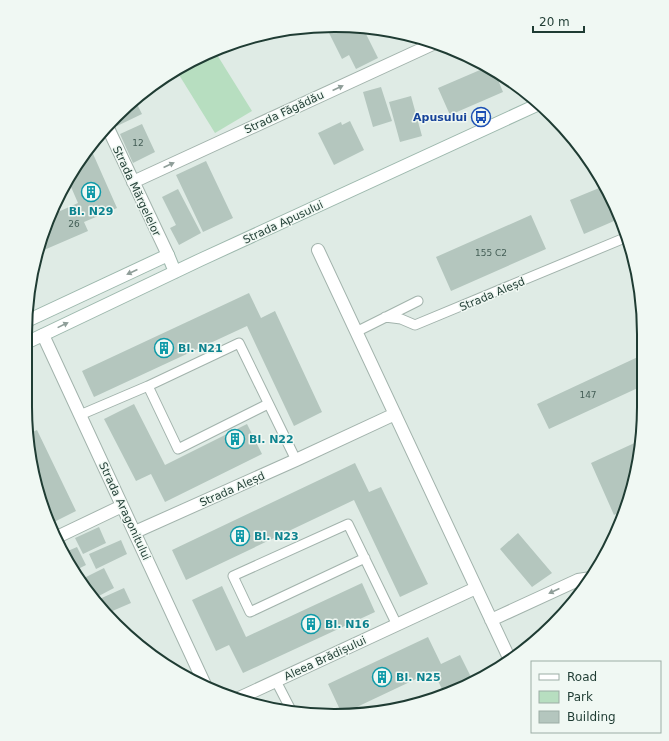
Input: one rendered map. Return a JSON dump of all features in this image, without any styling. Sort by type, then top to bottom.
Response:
[{"type":"street","name":"Strada Făgădău","points":[[133,182],[427,47]]},
{"type":"street","name":"Strada Apusului","points":[[32,340],[533,107]]},
{"type":"street","name":"Strada Mărgelelor","points":[[110,132],[176,272]]},
{"type":"street","points":[[318,250],[507,655]]},
{"type":"street","points":[[33,318],[168,255]]},
{"type":"street","points":[[32,332],[43,335]]},
{"type":"street","name":"Strada Aragonitului","points":[[43,335],[202,678]]},
{"type":"street","name":"Strada Aleșd","points":[[135,532],[395,414]]},
{"type":"street","points":[[61,535],[122,506]]},
{"type":"street","points":[[491,620],[578,580],[583,579]]},
{"type":"street","name":"Aleea Brădișului","points":[[245,695],[476,588]]},
{"type":"lane","name":"Strada Aleșd","points":[[385,318],[401,319],[415,325],[622,239]]},
{"type":"lane","points":[[356,332],[418,301]]},
{"type":"lane","points":[[80,415],[148,386],[239,343],[296,460]]},
{"type":"lane","points":[[148,386],[178,449],[268,404]]},
{"type":"lane","points":[[365,558],[250,612],[233,576],[348,524],[365,558],[397,625]]},
{"type":"lane","points":[[276,681],[288,705]]},
{"type":"green space","points":[[218,56],[252,111],[215,133],[179,75]]},
{"type":"building","points":[[329,32],[366,34],[378,58],[356,69],[349,55],[342,59]]},
{"type":"building","points":[[480,70],[498,80],[503,92],[450,115],[438,88]]},
{"type":"building","points":[[381,87],[392,121],[373,127],[363,92]]},
{"type":"building","points":[[411,96],[422,136],[400,142],[389,102]]},
{"type":"building","points":[[138,105],[142,114],[117,125]]},
{"type":"building","points":[[350,121],[364,150],[334,165],[318,133],[341,122],[342,125]]},
{"type":"building","points":[[142,124],[155,152],[133,163],[120,134]]},
{"type":"building","name":"Bl. N29","points":[[93,153],[117,208],[84,222],[88,231],[44,250],[58,212],[78,203],[71,187]]},
{"type":"building","points":[[206,161],[233,218],[203,232],[176,175]]},
{"type":"building","points":[[599,188],[615,221],[584,234],[570,200]]},
{"type":"building","points":[[178,189],[201,233],[179,245],[170,228],[176,225],[162,197]]},
{"type":"building","points":[[531,215],[546,249],[451,291],[436,257]]},
{"type":"building","name":"Bl. N21","points":[[249,293],[261,318],[275,311],[322,412],[294,426],[247,326],[94,397],[82,371]]},
{"type":"building","points":[[637,357],[637,388],[549,429],[537,404]]},
{"type":"building","name":"Bl. N22","points":[[134,404],[165,465],[247,424],[262,454],[165,502],[151,474],[136,481],[104,419]]},
{"type":"building","points":[[37,430],[76,511],[55,522],[42,485],[34,432]]},
{"type":"building","points":[[634,443],[627,485],[617,513],[614,515],[591,463]]},
{"type":"building","name":"Bl. N23","points":[[355,463],[369,492],[381,487],[428,584],[400,597],[354,500],[186,580],[172,550]]},
{"type":"building","points":[[99,527],[106,543],[83,554],[75,538]]},
{"type":"building","points":[[518,533],[552,573],[532,587],[500,549]]},
{"type":"building","points":[[121,540],[127,554],[96,569],[89,554]]},
{"type":"building","points":[[77,547],[86,565],[79,568],[69,550]]},
{"type":"building","points":[[104,568],[114,588],[99,596],[85,578]]},
{"type":"building","name":"Bl. N16","points":[[362,583],[375,612],[243,673],[229,645],[216,651],[192,600],[222,586],[246,637]]},
{"type":"building","points":[[124,588],[131,603],[112,611],[101,598]]},
{"type":"building","name":"Bl. N25","points":[[428,637],[441,664],[460,655],[471,676],[442,689],[433,671],[354,708],[340,709],[328,684]]},
{"type":"place","name":"Apusului","points":[[481,117]]},
{"type":"place","name":"Bl. N29","points":[[91,192]]},
{"type":"place","name":"Bl. N21","points":[[164,348]]},
{"type":"place","name":"Bl. N22","points":[[235,439]]},
{"type":"place","name":"Bl. N23","points":[[240,536]]},
{"type":"place","name":"Bl. N16","points":[[311,624]]},
{"type":"place","name":"Bl. N25","points":[[382,677]]}]
